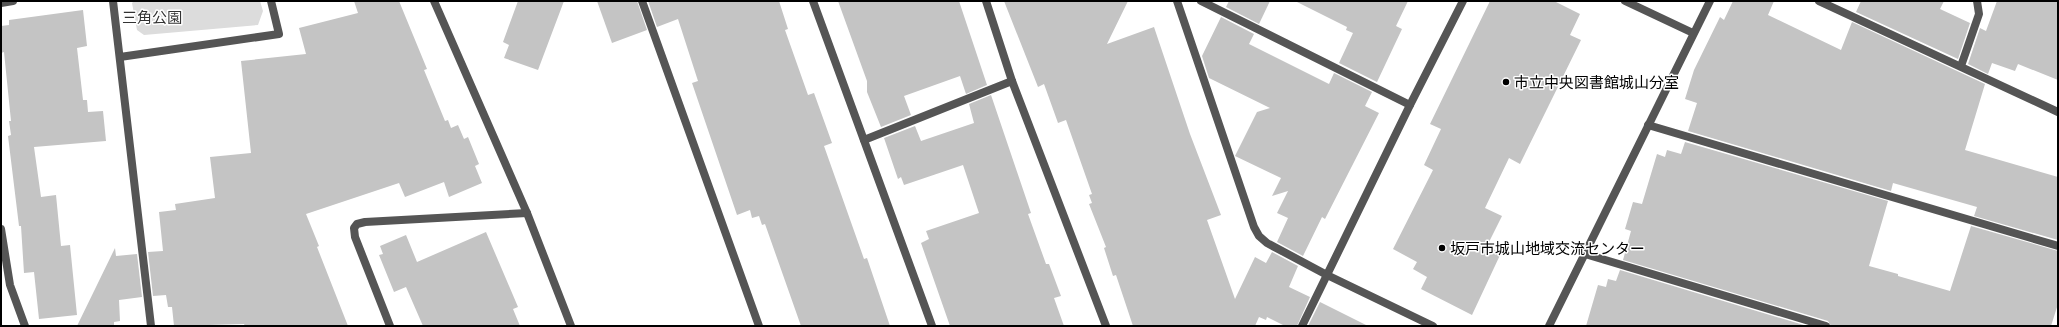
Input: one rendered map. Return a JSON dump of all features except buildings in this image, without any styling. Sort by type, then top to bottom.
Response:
[{"type":"street","points":[[1,3],[13,1]]},
{"type":"street","points":[[113,1],[151,326]]},
{"type":"street","points":[[120,57],[279,34],[271,1]]},
{"type":"street","points":[[434,1],[527,214],[571,326]]},
{"type":"street","points":[[642,1],[759,326]]},
{"type":"street","points":[[814,1],[932,326]]},
{"type":"street","points":[[986,1],[1012,81],[1106,326]]},
{"type":"street","points":[[1177,1],[1256,232],[1267,243],[1327,275],[1433,326]]},
{"type":"street","points":[[1200,1],[1410,105]]},
{"type":"street","points":[[1302,326],[1410,105],[1463,1]]},
{"type":"street","points":[[1626,1],[1693,33]]},
{"type":"street","points":[[1549,326],[1710,1]]},
{"type":"street","points":[[1819,1],[2058,112]]},
{"type":"street","points":[[1961,66],[1979,14],[1977,1]]},
{"type":"street","points":[[864,140],[1012,81]]},
{"type":"street","points":[[1648,125],[2058,246]]},
{"type":"street","points":[[390,326],[355,237],[354,228],[357,224],[364,222],[527,214]]},
{"type":"street","points":[[1,229],[10,286],[25,326]]},
{"type":"street","points":[[1585,254],[1826,326]]},
{"type":"green space","name":"三角公園","points":[[134,1],[260,1],[263,11],[258,25],[144,35],[137,30],[132,3]]},
{"type":"place","name":"市立中央図書館城山分室","points":[[1506,82]]},
{"type":"place","name":"坂戸市城山地域交流センター","points":[[1442,248]]}]
